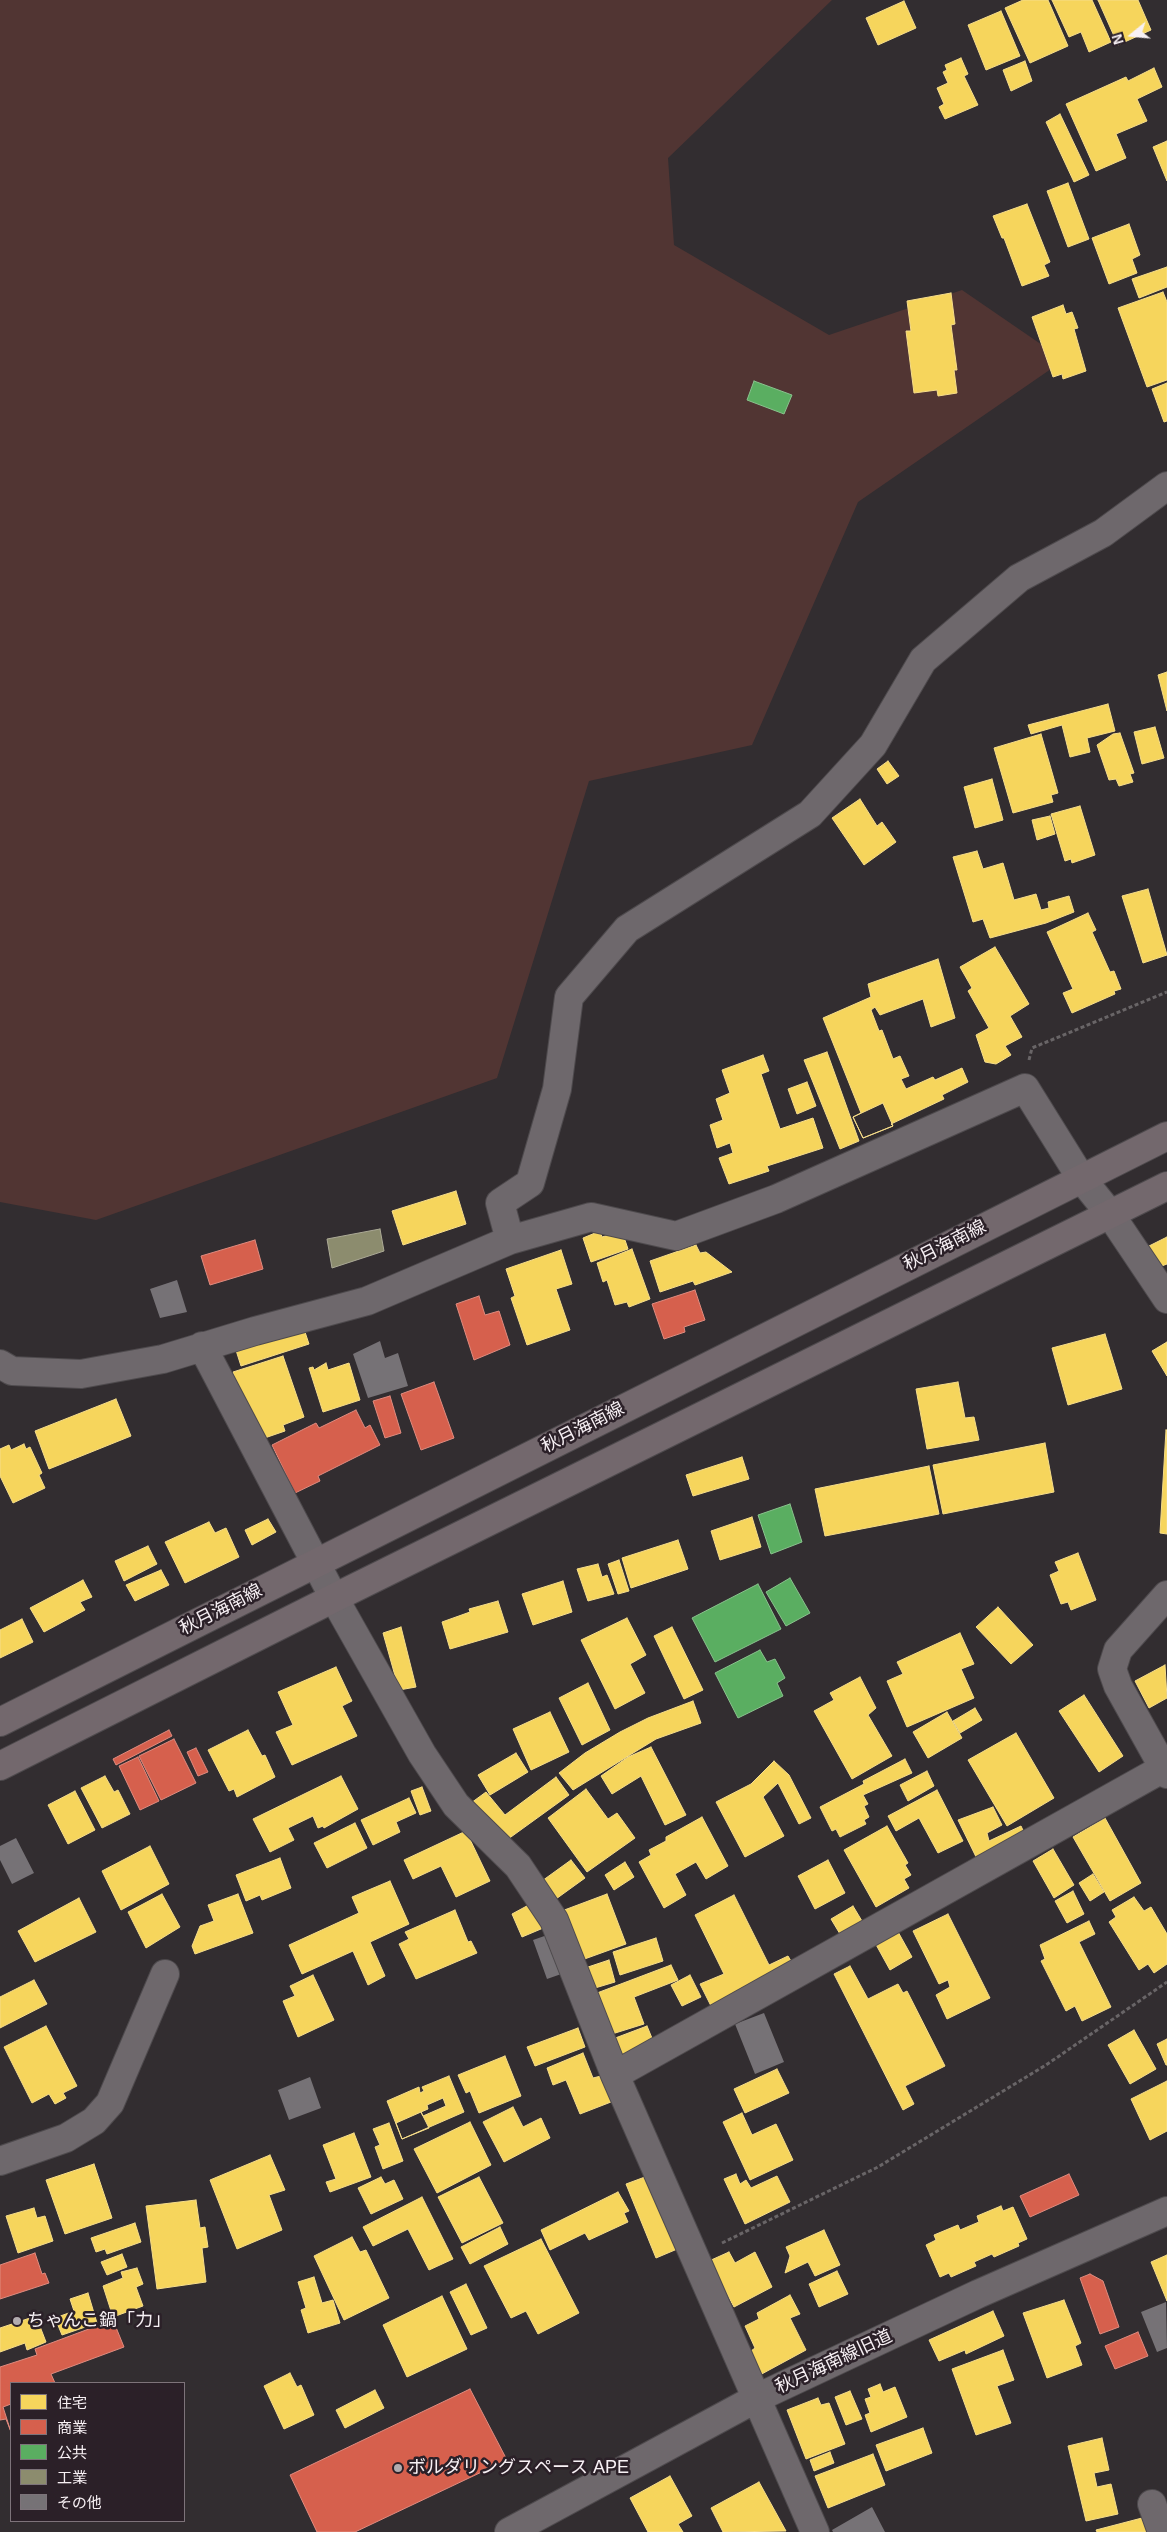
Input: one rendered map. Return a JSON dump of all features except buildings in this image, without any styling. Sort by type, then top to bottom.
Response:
[{"type":"main road","name":"秋月海南線","points":[[0,1722],[315,1562],[1167,1136]]},
{"type":"main road","points":[[0,1766],[334,1598],[1167,1186]]},
{"type":"street","points":[[510,1240],[500,1204],[530,1183],[557,1088],[569,997],[627,929],[810,814],[873,745],[924,660],[1019,578],[1103,534],[1167,486]]},
{"type":"street","points":[[0,1364],[12,1371],[81,1374],[163,1359],[202,1346],[367,1301],[510,1240],[591,1217],[676,1236],[776,1199],[1024,1088],[1081,1178],[1110,1214],[1167,1299]]},
{"type":"street","points":[[202,1346],[334,1598],[422,1754],[456,1805],[518,1866],[554,1920],[615,2075],[815,2532]]},
{"type":"street","points":[[615,2075],[1166,1771],[1118,1686],[1112,1669],[1118,1650],[1167,1595]]},
{"type":"street","points":[[0,2161],[66,2138],[94,2121],[110,2103],[165,1974]]},
{"type":"street","name":"秋月海南線旧道","points":[[510,2532],[757,2398],[978,2294],[1167,2211]]},
{"type":"street","points":[[1152,2504],[1162,2532]]},
{"type":"path","points":[[1024,1088],[1032,1048],[1167,992]]},
{"type":"path","points":[[694,2256],[878,2167],[1046,2066],[1167,1982]]},
{"type":"shaded area","points":[[0,0],[832,0],[668,158],[674,245],[829,335],[962,290],[1064,360],[858,502],[752,745],[589,781],[497,1078],[96,1220],[0,1202]]},
{"type":"place","name":"ちゃんこ鍋「力」","points":[[17,2321]]},
{"type":"place","name":"ボルダリングスペース APE","points":[[398,2468]]}]
